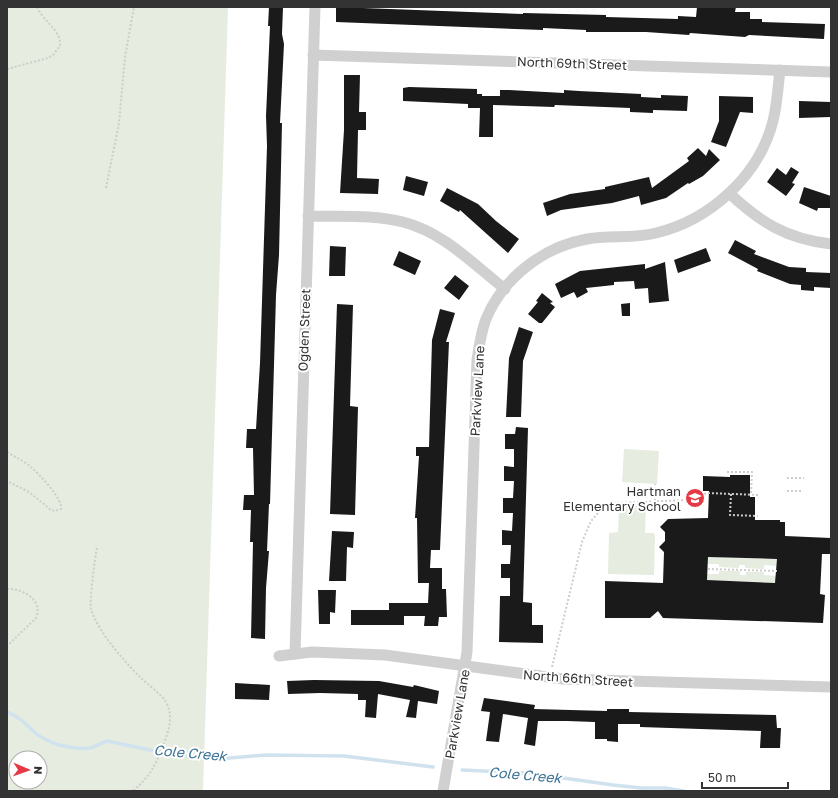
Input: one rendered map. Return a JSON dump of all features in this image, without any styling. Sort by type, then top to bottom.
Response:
[{"type":"street","name":"Ogden Street","points":[[295,654],[315,7]]},
{"type":"street","name":"North 69th Street","points":[[313,54],[831,72]]},
{"type":"street","name":"Parkview Lane","points":[[443,791],[465,665],[477,360],[480,337],[486,319],[504,289],[526,267],[556,248],[587,239],[642,236],[669,229],[702,214],[729,193],[750,169],[767,138],[776,107],[780,70]]},
{"type":"street","points":[[729,193],[756,217],[783,233],[803,240],[831,244]]},
{"type":"street","points":[[308,216],[385,219],[415,226],[445,241],[504,289]]},
{"type":"street","name":"North 66th Street","points":[[279,656],[312,652],[385,654],[562,679],[831,687]]},
{"type":"path","points":[[7,69],[48,58],[53,55],[60,46],[59,36],[41,16],[37,7]]},
{"type":"path","points":[[106,188],[119,123],[125,57],[134,7]]},
{"type":"path","points":[[7,452],[31,467],[38,474],[60,501],[61,509],[55,511],[51,510],[29,492],[7,481]]},
{"type":"path","points":[[727,472],[752,472],[751,494]]},
{"type":"path","points":[[787,478],[804,478]]},
{"type":"path","points":[[655,484],[655,501]]},
{"type":"path","points":[[787,491],[803,491]]},
{"type":"path","points":[[552,668],[578,560],[591,521],[603,509],[616,503],[687,500],[707,493],[759,495]]},
{"type":"path","points":[[731,494],[730,515],[758,516]]},
{"type":"path","points":[[97,548],[91,608],[98,623],[120,654],[166,703],[170,716],[166,738],[156,765],[147,778],[134,791]]},
{"type":"path","points":[[708,569],[777,571]]},
{"type":"path","points":[[7,589],[18,590],[29,595],[36,604],[38,614],[32,622],[7,646]]},
{"type":"shaded area","points":[[7,7],[228,7],[203,791],[7,791]]},
{"type":"shaded area","points":[[624,449],[659,451],[657,484],[622,482]]},
{"type":"shaded area","points":[[619,505],[646,506],[645,533],[654,533],[655,536],[654,575],[608,574],[609,533],[618,532]]},
{"type":"shaded area","points":[[708,557],[777,559],[777,566],[764,565],[764,569],[745,568],[745,565],[739,565],[739,568],[719,567],[719,564],[708,564]]},
{"type":"shaded area","points":[[719,571],[740,571],[740,575],[746,575],[746,572],[764,572],[764,575],[776,576],[776,583],[707,580],[707,574],[719,574]]},
{"type":"building","points":[[269,7],[283,7],[282,34],[284,44],[280,123],[282,123],[279,255],[276,295],[265,639],[251,638],[253,542],[250,542],[251,510],[243,510],[244,495],[254,495],[253,448],[246,448],[247,429],[256,429],[260,363],[267,146],[266,116],[270,26],[268,26]]},
{"type":"building","points":[[336,7],[523,14],[606,15],[606,17],[678,19],[678,16],[696,17],[697,7],[736,7],[735,12],[750,12],[750,19],[762,19],[762,22],[825,24],[824,39],[749,35],[745,37],[690,33],[689,35],[646,32],[586,32],[586,30],[543,28],[543,30],[336,22]]},
{"type":"building","points":[[344,75],[360,75],[359,112],[366,112],[366,130],[358,130],[357,178],[379,179],[378,194],[340,193],[344,130]]},
{"type":"building","points":[[403,88],[477,89],[477,94],[482,94],[482,96],[500,96],[500,90],[564,93],[564,90],[641,94],[641,97],[661,98],[661,95],[688,96],[687,111],[653,110],[653,113],[630,112],[630,108],[555,105],[554,107],[493,105],[493,137],[479,137],[480,108],[468,108],[468,104],[403,101]]},
{"type":"building","points":[[719,96],[753,97],[753,113],[740,112],[726,147],[711,142],[719,121]]},
{"type":"building","points":[[799,101],[831,102],[831,117],[799,118]]},
{"type":"building","points":[[698,148],[706,156],[709,149],[720,160],[703,176],[689,184],[688,183],[666,198],[641,205],[639,196],[612,203],[561,210],[547,216],[543,203],[570,194],[605,189],[605,187],[649,177],[652,188],[689,161],[687,158]]},
{"type":"building","points":[[791,167],[799,172],[792,183],[795,184],[786,196],[767,182],[777,168],[786,175]]},
{"type":"building","points":[[406,176],[428,182],[424,196],[403,190]]},
{"type":"building","points":[[804,187],[831,196],[831,208],[818,208],[817,211],[799,203]]},
{"type":"building","points":[[447,188],[478,204],[496,221],[519,239],[508,253],[460,210],[459,212],[440,201]]},
{"type":"building","points":[[735,240],[756,251],[754,254],[789,267],[806,268],[806,272],[831,273],[831,288],[814,287],[814,291],[801,290],[801,285],[790,284],[757,271],[758,269],[728,253]]},
{"type":"building","points":[[330,246],[346,247],[345,276],[329,276]]},
{"type":"building","points":[[706,248],[711,261],[678,273],[674,260]]},
{"type":"building","points":[[399,251],[421,261],[415,275],[393,265]]},
{"type":"building","points":[[665,262],[669,301],[649,303],[648,288],[635,289],[634,281],[614,282],[614,285],[586,288],[588,292],[577,298],[574,292],[561,298],[555,284],[580,271],[645,264],[645,269]]},
{"type":"building","points":[[455,275],[469,286],[459,300],[444,288]]},
{"type":"building","points":[[542,293],[553,302],[550,303],[555,307],[542,323],[539,323],[528,314],[538,302],[536,301]]},
{"type":"building","points":[[630,303],[630,316],[622,316],[621,304]]},
{"type":"building","points":[[337,304],[353,305],[350,406],[358,407],[355,515],[330,514]]},
{"type":"building","points":[[440,309],[455,313],[446,342],[449,342],[440,550],[431,550],[430,568],[442,568],[442,589],[446,589],[447,617],[439,617],[438,626],[424,626],[425,616],[404,616],[404,625],[351,625],[351,610],[389,610],[389,603],[428,603],[429,583],[418,583],[417,518],[415,518],[419,456],[416,456],[416,447],[429,447],[432,340]]},
{"type":"building","points":[[519,327],[533,332],[523,361],[521,417],[506,417],[509,358]]},
{"type":"building","points":[[516,427],[528,428],[523,602],[532,603],[532,625],[543,625],[543,643],[499,642],[500,596],[510,596],[510,578],[501,578],[501,564],[510,564],[511,545],[502,545],[502,530],[512,531],[513,513],[503,513],[503,498],[513,498],[514,481],[504,481],[504,466],[514,467],[514,449],[505,449],[505,434],[515,434]]},
{"type":"building","points":[[730,475],[750,475],[750,497],[755,497],[755,520],[780,520],[780,522],[785,522],[785,536],[831,538],[831,554],[822,554],[820,594],[825,595],[823,623],[663,618],[658,611],[650,618],[605,618],[605,581],[663,583],[664,552],[659,547],[665,541],[665,532],[660,527],[668,519],[708,518],[709,491],[703,491],[703,476],[730,477]],"holes":[[[708,557],[777,559],[775,583],[707,580]]]},
{"type":"building","points":[[332,531],[354,532],[353,548],[347,547],[346,581],[329,581]]},
{"type":"building","points":[[318,590],[336,590],[335,613],[330,612],[330,624],[319,624]]},
{"type":"building","points":[[287,681],[379,681],[413,687],[414,685],[439,691],[437,704],[418,701],[416,718],[406,717],[410,700],[378,694],[376,718],[365,717],[366,700],[358,700],[358,694],[288,694]]},
{"type":"building","points":[[235,683],[270,685],[269,700],[235,699]]},
{"type":"building","points":[[484,698],[535,705],[534,709],[607,711],[607,709],[629,709],[629,712],[776,715],[777,728],[781,728],[780,748],[760,748],[761,731],[640,727],[640,724],[618,724],[618,742],[607,741],[607,739],[595,739],[595,722],[567,721],[538,721],[535,746],[524,744],[528,718],[503,714],[499,742],[486,741],[490,712],[481,711]]},
{"type":"waterway","name":"Cole Creek","points":[[7,712],[25,723],[34,732],[46,740],[67,747],[90,748],[107,741],[169,754],[218,759],[266,755],[344,756],[433,767]]},
{"type":"waterway","name":"Cole Creek","points":[[462,770],[528,773],[613,785],[641,788],[665,788],[684,791]]},
{"type":"place","name":"Hartman Elementary School","points":[[695,498]]}]
